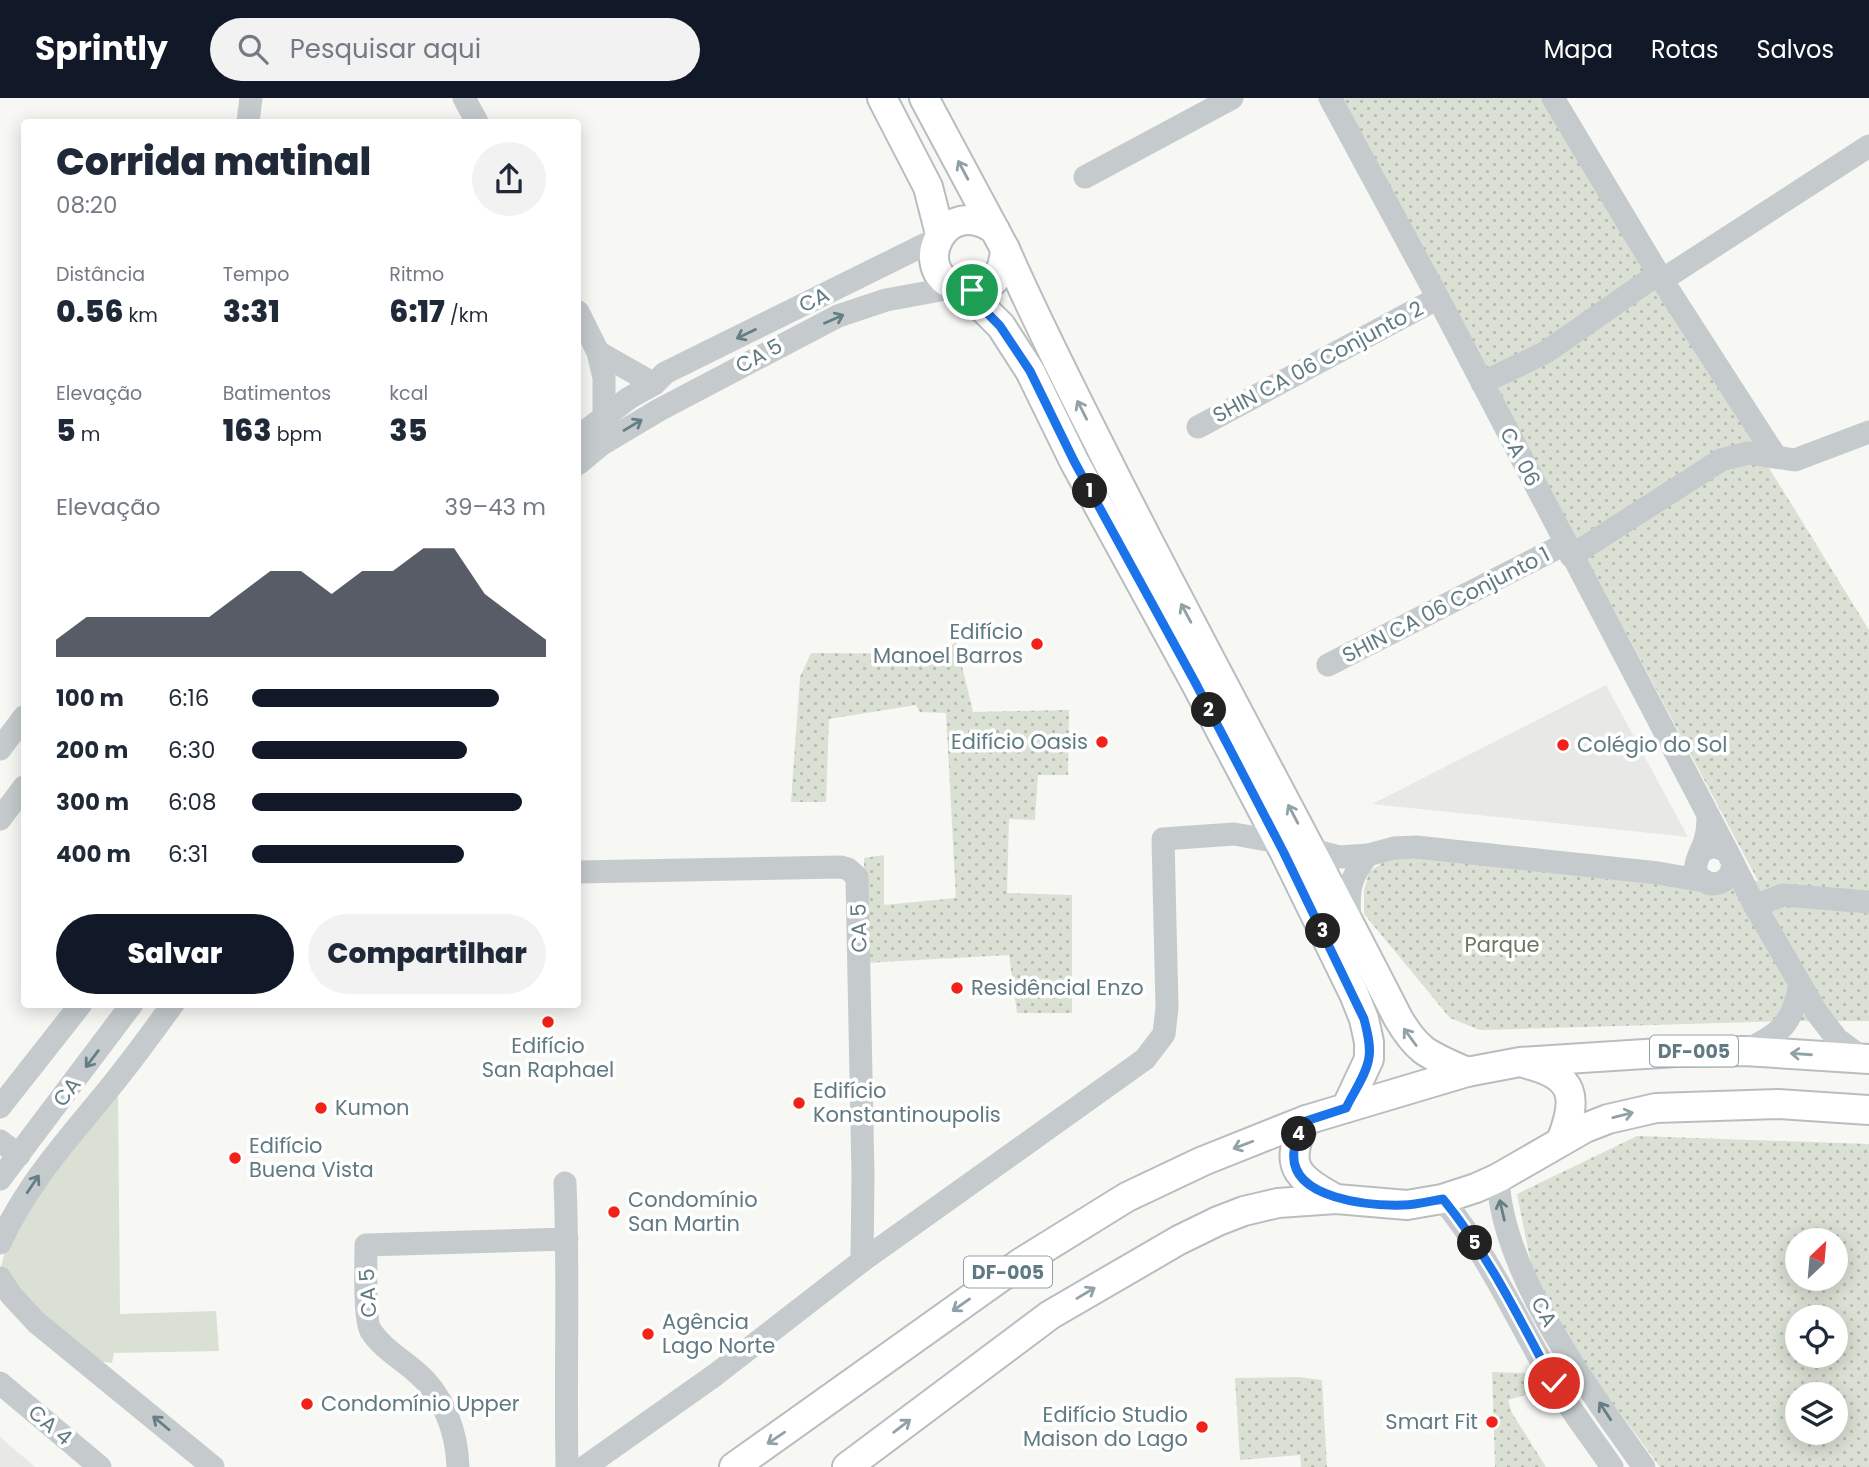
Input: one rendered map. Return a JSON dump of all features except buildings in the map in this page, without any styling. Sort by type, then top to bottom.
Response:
[{"type":"main road","points":[[882,98],[928,187],[939,236]]},
{"type":"main road","points":[[924,98],[1000,240],[1030,306],[1144,531],[1408,1036],[1423,1051],[1467,1072]]},
{"type":"main road","points":[[960,288],[972,290],[983,287],[993,281],[1000,272],[1000,240],[985,223],[972,219],[960,220],[948,226],[939,236],[933,256],[936,267],[941,276],[960,288],[1000,326],[1030,371],[1074,461],[1279,842],[1364,1019],[1369,1042],[1369,1059],[1346,1108]]},
{"type":"main road","name":"DF-005","points":[[734,1467],[1022,1262],[1127,1197],[1203,1161],[1306,1121],[1467,1072],[1520,1062],[1676,1052],[1745,1051],[1866,1058]]},
{"type":"main road","points":[[1520,1062],[1542,1068],[1560,1077],[1568,1088],[1571,1110],[1561,1141]]},
{"type":"main road","name":"DF-005","points":[[848,1467],[1050,1315],[1179,1240],[1244,1211],[1278,1203],[1336,1199],[1407,1205],[1443,1199],[1498,1178],[1561,1141],[1608,1119],[1656,1108],[1778,1104],[1869,1110]]},
{"type":"main road","points":[[1306,1121],[1294,1151],[1294,1164],[1311,1185],[1336,1199]]},
{"type":"street","points":[[248,119],[251,98]]},
{"type":"street","points":[[464,98],[475,119]]},
{"type":"street","points":[[1085,177],[1231,98]]},
{"type":"street","name":"CA 06","points":[[1330,98],[1438,298],[1568,550],[1701,798],[1708,816],[1715,824],[1755,906],[1800,985],[1837,1039],[1866,1058]]},
{"type":"street","points":[[1553,98],[1660,277],[1776,457]]},
{"type":"street","points":[[1482,383],[1546,352],[1869,146]]},
{"type":"street","name":"CA","points":[[581,434],[604,415],[654,384],[665,373],[939,236]]},
{"type":"street","name":"CA 5","points":[[581,461],[602,443],[659,410],[838,316],[886,300],[960,288]]},
{"type":"street","name":"SHIN CA 06 Conjunto 2","points":[[1198,427],[1438,298]]},
{"type":"street","points":[[581,319],[598,352],[604,378],[604,415]]},
{"type":"street","points":[[598,352],[654,384]]},
{"type":"street","name":"SHIN CA 06 Conjunto 1","points":[[1328,665],[1568,550],[1721,460],[1748,453],[1795,460],[1869,432]]},
{"type":"street","points":[[0,749],[21,721]]},
{"type":"street","points":[[0,819],[21,791]]},
{"type":"street","points":[[1234,834],[1261,811]]},
{"type":"street","points":[[1704,881],[1696,870],[1707,835],[1708,816]]},
{"type":"street","points":[[585,1467],[715,1375],[862,1261],[1130,1071],[1156,1048],[1164,1034],[1167,1008],[1163,839],[1234,834],[1279,842]]},
{"type":"street","points":[[1312,850],[1339,857],[1416,847],[1658,873],[1711,884],[1725,881],[1730,876],[1730,857],[1714,846],[1658,873]]},
{"type":"street","points":[[1350,925],[1348,894],[1357,869],[1368,855]]},
{"type":"street","name":"CA 5","points":[[581,872],[832,867],[848,869],[857,877],[863,1149],[862,1261]]},
{"type":"street","points":[[1755,906],[1783,895],[1869,902]]},
{"type":"street","points":[[1745,1051],[1774,1037],[1796,1008],[1800,985]]},
{"type":"street","points":[[0,1107],[78,1008]]},
{"type":"street","name":"CA","points":[[0,1178],[129,1008]]},
{"type":"street","points":[[0,1243],[18,1206],[46,1166],[123,1072],[170,1008]]},
{"type":"street","points":[[0,1141],[19,1155]]},
{"type":"street","name":"CA","points":[[1498,1178],[1499,1200],[1519,1267],[1551,1326],[1605,1413],[1644,1467]]},
{"type":"street","points":[[565,1183],[567,1467]]},
{"type":"street","name":"CA","points":[[1443,1199],[1491,1268],[1554,1383],[1612,1467]]},
{"type":"street","name":"CA 5","points":[[458,1467],[449,1419],[442,1405],[423,1378],[387,1350],[368,1325],[366,1245],[567,1239]]},
{"type":"street","points":[[0,1278],[11,1295],[36,1322],[214,1467]]},
{"type":"street","name":"CA 4","points":[[0,1383],[100,1467]]},
{"type":"shaded area","name":"Colégio do Sol","points":[[1606,685],[1688,837],[1372,804]]},
{"type":"shaded area","points":[[0,1437],[35,1467],[0,1467]]},
{"type":"green space","name":"Parque","points":[[1342,98],[1541,98],[1869,630],[1869,1021],[1480,1030],[1450,1018],[1364,914],[1364,891],[1369,872],[1397,853],[1758,881]]},
{"type":"green space","points":[[956,641],[973,712],[1069,710],[1068,775],[1038,775],[1035,820],[1009,819],[1007,893],[1072,895],[1072,1013],[1017,1013],[1009,955],[865,963],[864,858],[884,855],[884,905],[956,898],[946,713],[920,712],[916,705],[829,719],[826,802],[791,802],[800,677],[811,653],[943,654]]},
{"type":"green space","points":[[118,1092],[120,1314],[216,1311],[219,1351],[114,1353],[112,1363],[96,1361],[24,1303],[1,1266],[10,1233],[53,1162]]},
{"type":"green space","points":[[1637,1136],[1869,1144],[1869,1467],[1660,1467],[1539,1304],[1517,1194]]},
{"type":"green space","points":[[1492,1372],[1525,1373],[1537,1379],[1539,1391],[1508,1400],[1512,1413],[1546,1467],[1495,1467]]},
{"type":"green space","points":[[1299,1377],[1322,1380],[1327,1467],[1301,1467],[1300,1455],[1240,1460],[1235,1378]]},
{"type":"place","name":"Edifício Manoel Barros","points":[[1037,644]]},
{"type":"place","name":"Edifício Oasis","points":[[1102,742]]},
{"type":"place","name":"Colégio do Sol","points":[[1563,745]]},
{"type":"place","name":"Residêncial Enzo","points":[[957,988]]},
{"type":"place","name":"Edifício San Raphael","points":[[548,1022]]},
{"type":"place","name":"Edifício Konstantinoupolis","points":[[799,1103]]},
{"type":"place","name":"Kumon","points":[[321,1108]]},
{"type":"place","name":"Edifício Buena Vista","points":[[235,1158]]},
{"type":"place","name":"Condomínio San Martin","points":[[614,1212]]},
{"type":"place","name":"Agência Lago Norte","points":[[648,1334]]},
{"type":"place","name":"Condomínio Upper","points":[[307,1404]]},
{"type":"place","name":"Smart Fit","points":[[1492,1422]]},
{"type":"place","name":"Edifício Studio Maison do Lago","points":[[1202,1427]]},
{"type":"route","points":[[972,290],[964,289],[1000,326],[1030,371],[1074,461],[1195,682],[1284,853],[1354,993],[1364,1019],[1369,1042],[1369,1059],[1361,1078],[1346,1108],[1306,1121],[1298,1136],[1294,1164],[1301,1176],[1311,1185],[1336,1199],[1407,1205],[1443,1199],[1491,1268],[1554,1383]]}]
